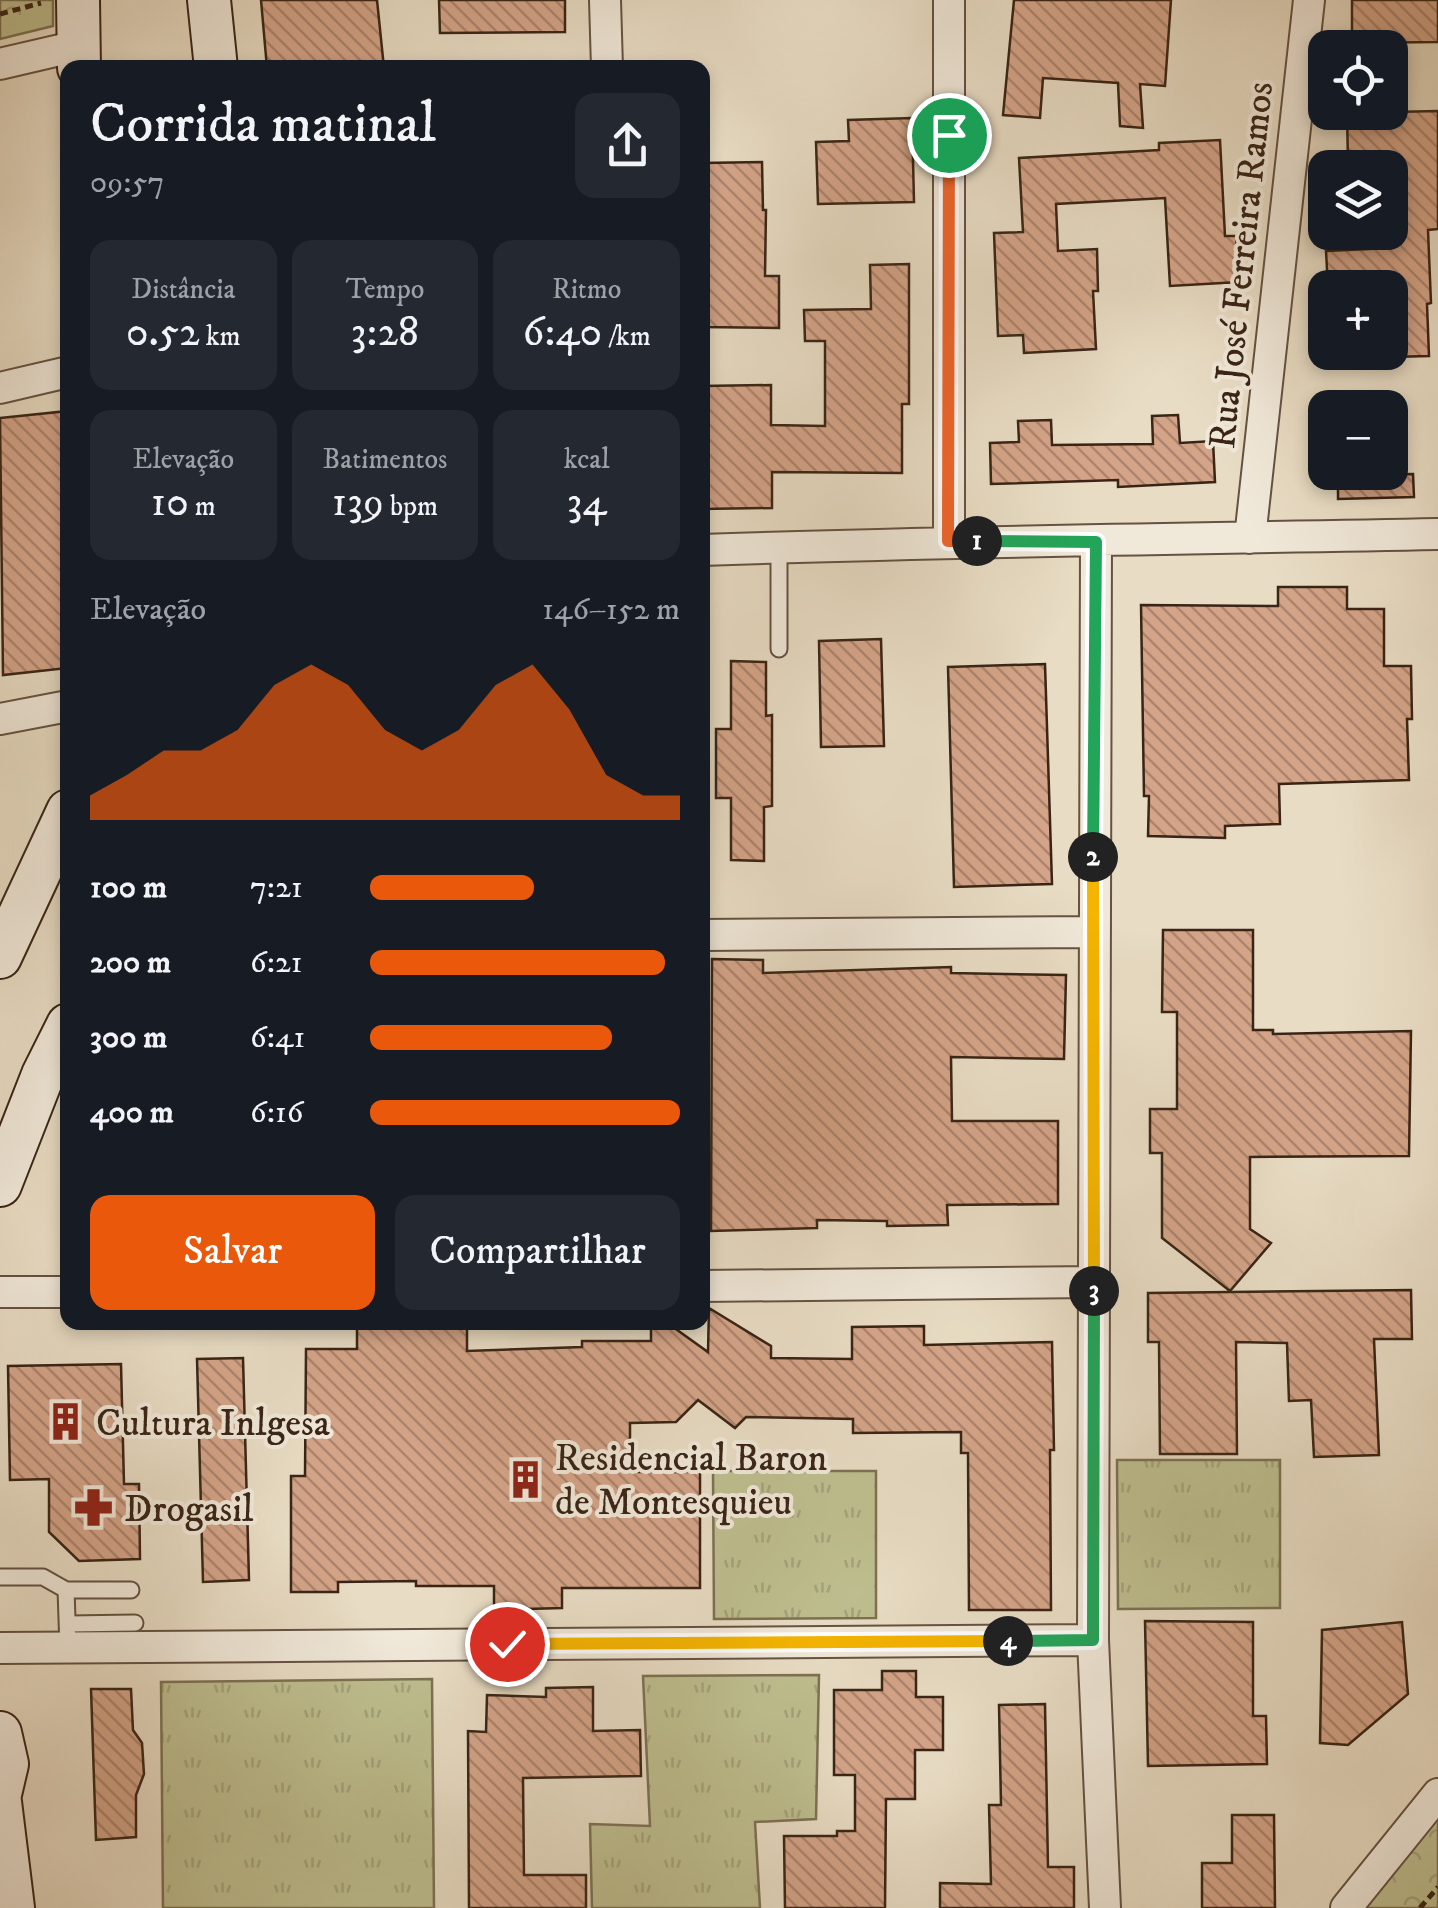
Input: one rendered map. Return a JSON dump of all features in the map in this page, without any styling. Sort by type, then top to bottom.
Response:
[{"type":"main road","points":[[78,0],[78,57]]},
{"type":"main road","points":[[209,0],[215,60]]},
{"type":"main road","points":[[0,957],[60,828]]},
{"type":"main road","points":[[0,1186],[42,1075],[60,1040]]},
{"type":"main road","points":[[0,1733],[7,1764],[0,1794]]},
{"type":"main road","points":[[0,1802],[13,1908]]},
{"type":"street","points":[[604,0],[607,60]]},
{"type":"street","points":[[948,541],[950,0]]},
{"type":"street","name":"Rua José Ferreira Ramos","points":[[1250,538],[1309,0]]},
{"type":"street","points":[[0,64],[78,57]]},
{"type":"street","points":[[0,388],[60,374]]},
{"type":"street","points":[[710,550],[948,541],[1096,542],[1438,534]]},
{"type":"street","points":[[1096,542],[1093,1640],[1105,1908]]},
{"type":"street","points":[[0,719],[60,708]]},
{"type":"street","points":[[710,935],[1092,932]]},
{"type":"street","points":[[710,1286],[1094,1282]]},
{"type":"street","points":[[0,1292],[60,1292]]},
{"type":"street","points":[[0,1648],[68,1636],[1093,1640]]},
{"type":"street","points":[[1346,1908],[1438,1794]]},
{"type":"lane","points":[[779,649],[780,547]]},
{"type":"lane","points":[[0,1577],[42,1576],[66,1590],[131,1590]]},
{"type":"lane","points":[[66,1590],[68,1636],[134,1622]]},
{"type":"path","points":[[0,14],[54,0]]},
{"type":"path","points":[[1420,1908],[1438,1887]]},
{"type":"green space","points":[[0,0],[53,0],[53,26],[0,39]]},
{"type":"green space","points":[[1117,1460],[1280,1460],[1280,1608],[1118,1609]]},
{"type":"green space","points":[[713,1471],[876,1471],[876,1618],[714,1619]]},
{"type":"green space","points":[[819,1675],[816,1819],[755,1822],[760,1908],[592,1908],[590,1824],[650,1826],[643,1676]]},
{"type":"green space","points":[[432,1679],[434,1908],[163,1908],[161,1682]]},
{"type":"green space","points":[[1438,1802],[1438,1908],[1356,1908]]},
{"type":"building","points":[[261,0],[377,0],[383,60],[266,60]]},
{"type":"building","points":[[439,0],[565,0],[565,32],[440,33]]},
{"type":"building","points":[[1014,0],[1171,0],[1165,86],[1140,84],[1143,128],[1120,126],[1118,83],[1043,78],[1040,118],[1003,115]]},
{"type":"building","points":[[1352,0],[1438,0],[1438,42],[1408,42],[1408,30],[1352,30]]},
{"type":"building","points":[[1438,111],[1438,229],[1428,230],[1429,356],[1408,357],[1408,270],[1327,270],[1326,251],[1408,250],[1408,150],[1348,150],[1347,130],[1408,130],[1408,112]]},
{"type":"building","points":[[912,118],[914,202],[818,204],[816,142],[849,141],[848,120]]},
{"type":"building","points":[[1220,140],[1225,236],[1236,236],[1239,282],[1170,286],[1165,198],[1056,204],[1058,251],[1097,249],[1098,291],[1093,291],[1096,349],[1024,353],[1023,335],[998,336],[994,233],[1023,232],[1019,158],[1159,150],[1159,143]]},
{"type":"building","points":[[762,162],[765,276],[779,276],[779,328],[710,327],[710,163]]},
{"type":"building","points":[[909,264],[909,404],[902,404],[902,473],[772,472],[772,508],[710,509],[710,386],[771,385],[771,425],[825,426],[825,341],[805,341],[804,310],[871,309],[870,265]]},
{"type":"building","points":[[60,412],[60,669],[3,675],[0,418]]},
{"type":"building","points":[[1178,415],[1180,443],[1213,441],[1215,482],[1118,487],[1118,480],[991,484],[990,443],[1019,442],[1018,421],[1051,420],[1052,445],[1153,444],[1152,416]]},
{"type":"building","points":[[1408,474],[1413,474],[1414,497],[1338,499],[1338,490],[1408,490]]},
{"type":"building","points":[[1278,587],[1347,587],[1347,609],[1384,609],[1384,666],[1411,666],[1412,719],[1407,719],[1409,780],[1279,784],[1280,824],[1225,826],[1225,838],[1148,836],[1141,605],[1278,606]]},
{"type":"building","points":[[881,639],[884,746],[821,747],[819,641]]},
{"type":"building","points":[[731,661],[766,662],[766,716],[772,715],[772,806],[764,807],[764,861],[731,860],[731,798],[716,798],[716,729],[731,729]]},
{"type":"building","points":[[1045,664],[1052,884],[954,887],[948,667]]},
{"type":"building","points":[[1163,930],[1253,930],[1253,1030],[1273,1030],[1273,1034],[1411,1031],[1409,1156],[1250,1157],[1250,1229],[1271,1243],[1230,1291],[1162,1238],[1162,1153],[1150,1153],[1150,1109],[1177,1109],[1177,1012],[1162,1012]]},
{"type":"building","points":[[712,959],[763,960],[763,973],[951,967],[951,973],[1066,975],[1064,1059],[951,1057],[952,1121],[1058,1121],[1058,1204],[947,1205],[948,1225],[887,1226],[887,1221],[817,1220],[817,1228],[711,1231]]},
{"type":"building","points":[[1411,1290],[1412,1339],[1374,1339],[1379,1455],[1314,1457],[1311,1400],[1289,1401],[1287,1343],[1236,1342],[1237,1454],[1160,1454],[1159,1342],[1148,1342],[1148,1293]]},
{"type":"building","points":[[710,1309],[771,1346],[771,1358],[852,1359],[852,1327],[924,1326],[924,1345],[1052,1342],[1051,1610],[969,1610],[968,1453],[961,1453],[961,1432],[853,1433],[853,1419],[746,1417],[735,1428],[698,1400],[676,1422],[630,1423],[630,1472],[700,1472],[700,1588],[562,1588],[562,1608],[494,1610],[494,1586],[338,1582],[338,1592],[291,1592],[291,1476],[305,1476],[306,1349],[357,1349],[357,1330],[467,1330],[467,1351],[582,1347],[582,1341],[651,1341],[651,1330],[677,1330],[708,1352]]},
{"type":"building","points":[[243,1358],[249,1580],[203,1582],[197,1359]]},
{"type":"building","name":"Cultura Inlgesa","points":[[121,1364],[124,1484],[139,1484],[140,1559],[79,1561],[49,1532],[49,1479],[10,1480],[8,1366]]},
{"type":"building","points":[[1145,1621],[1253,1622],[1253,1716],[1266,1716],[1267,1764],[1148,1766]]},
{"type":"building","points":[[1402,1622],[1408,1694],[1348,1745],[1320,1743],[1322,1630]]},
{"type":"building","points":[[882,1671],[916,1671],[916,1697],[943,1697],[943,1750],[915,1750],[915,1799],[886,1799],[885,1908],[785,1908],[784,1836],[837,1836],[837,1831],[855,1831],[855,1775],[834,1775],[834,1690],[882,1690]]},
{"type":"building","points":[[593,1687],[593,1731],[640,1730],[641,1776],[523,1778],[524,1875],[586,1875],[586,1908],[469,1908],[468,1731],[486,1732],[487,1695],[546,1697],[546,1688]]},
{"type":"building","points":[[91,1689],[131,1689],[133,1730],[142,1743],[144,1774],[136,1795],[136,1837],[96,1840]]},
{"type":"building","points":[[1045,1704],[1048,1867],[1074,1867],[1074,1908],[940,1908],[940,1883],[991,1884],[989,1805],[1001,1805],[999,1705]]},
{"type":"building","points":[[1232,1815],[1274,1815],[1275,1908],[1202,1908],[1202,1863],[1232,1863]]},
{"type":"place","name":"Cultura Inlgesa","points":[[66,1422]]},
{"type":"place","name":"Residencial Baron de Montesquieu","points":[[525,1479]]},
{"type":"place","name":"Drogasil","points":[[94,1508]]},
{"type":"route","points":[[507,1644],[1093,1640],[1096,542],[948,541],[949,135]]}]
